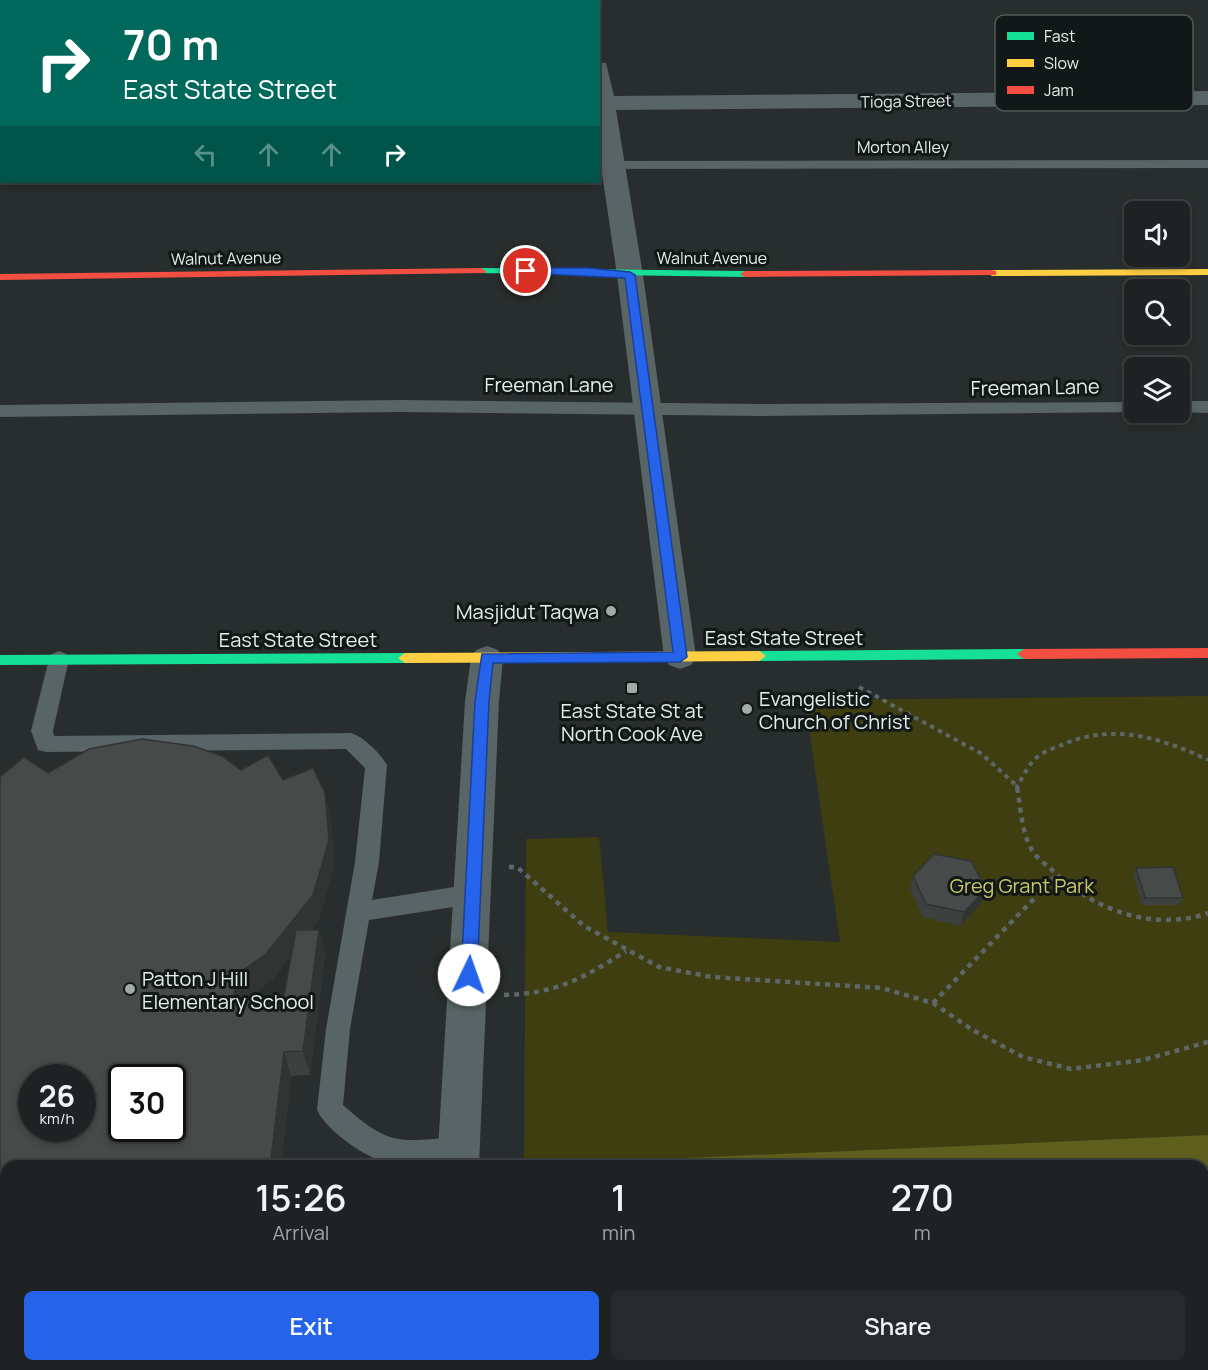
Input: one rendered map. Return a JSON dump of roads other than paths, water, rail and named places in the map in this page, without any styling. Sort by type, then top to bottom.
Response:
[{"type":"street","points":[[600,76],[604,103],[606,165],[630,275],[646,407],[667,541],[680,657]]},
{"type":"street","name":"Tioga Street","points":[[1193,98],[1208,98]]},
{"type":"street","name":"Tioga Street","points":[[604,103],[995,100]]},
{"type":"street","name":"Walnut Avenue","points":[[0,277],[442,271],[588,271],[630,275],[1208,272]]},
{"type":"street","name":"East State Street","points":[[0,660],[1208,653]]},
{"type":"street","points":[[458,1157],[482,701],[487,658]]},
{"type":"lane","name":"Morton Alley","points":[[606,165],[1208,164]]},
{"type":"lane","name":"Freeman Lane","points":[[0,411],[401,406],[796,410],[1124,408]]},
{"type":"lane","points":[[1190,407],[1208,407]]},
{"type":"lane","points":[[59,659],[42,731],[46,744],[351,741],[376,765],[367,862],[338,1029],[330,1110],[361,1138],[397,1153],[458,1157]]},
{"type":"lane","points":[[357,912],[474,880]]},
{"type":"place","name":"Masjidut Taqwa","points":[[611,611]]},
{"type":"place","name":"East State St at North Cook Ave","points":[[632,688]]},
{"type":"place","name":"Evangelistic Church of Christ","points":[[747,709]]},
{"type":"place","name":"Patton J Hill Elementary School","points":[[130,989]]},
{"type":"park label","name":"Greg Grant Park","points":[[1022,885]]}]
